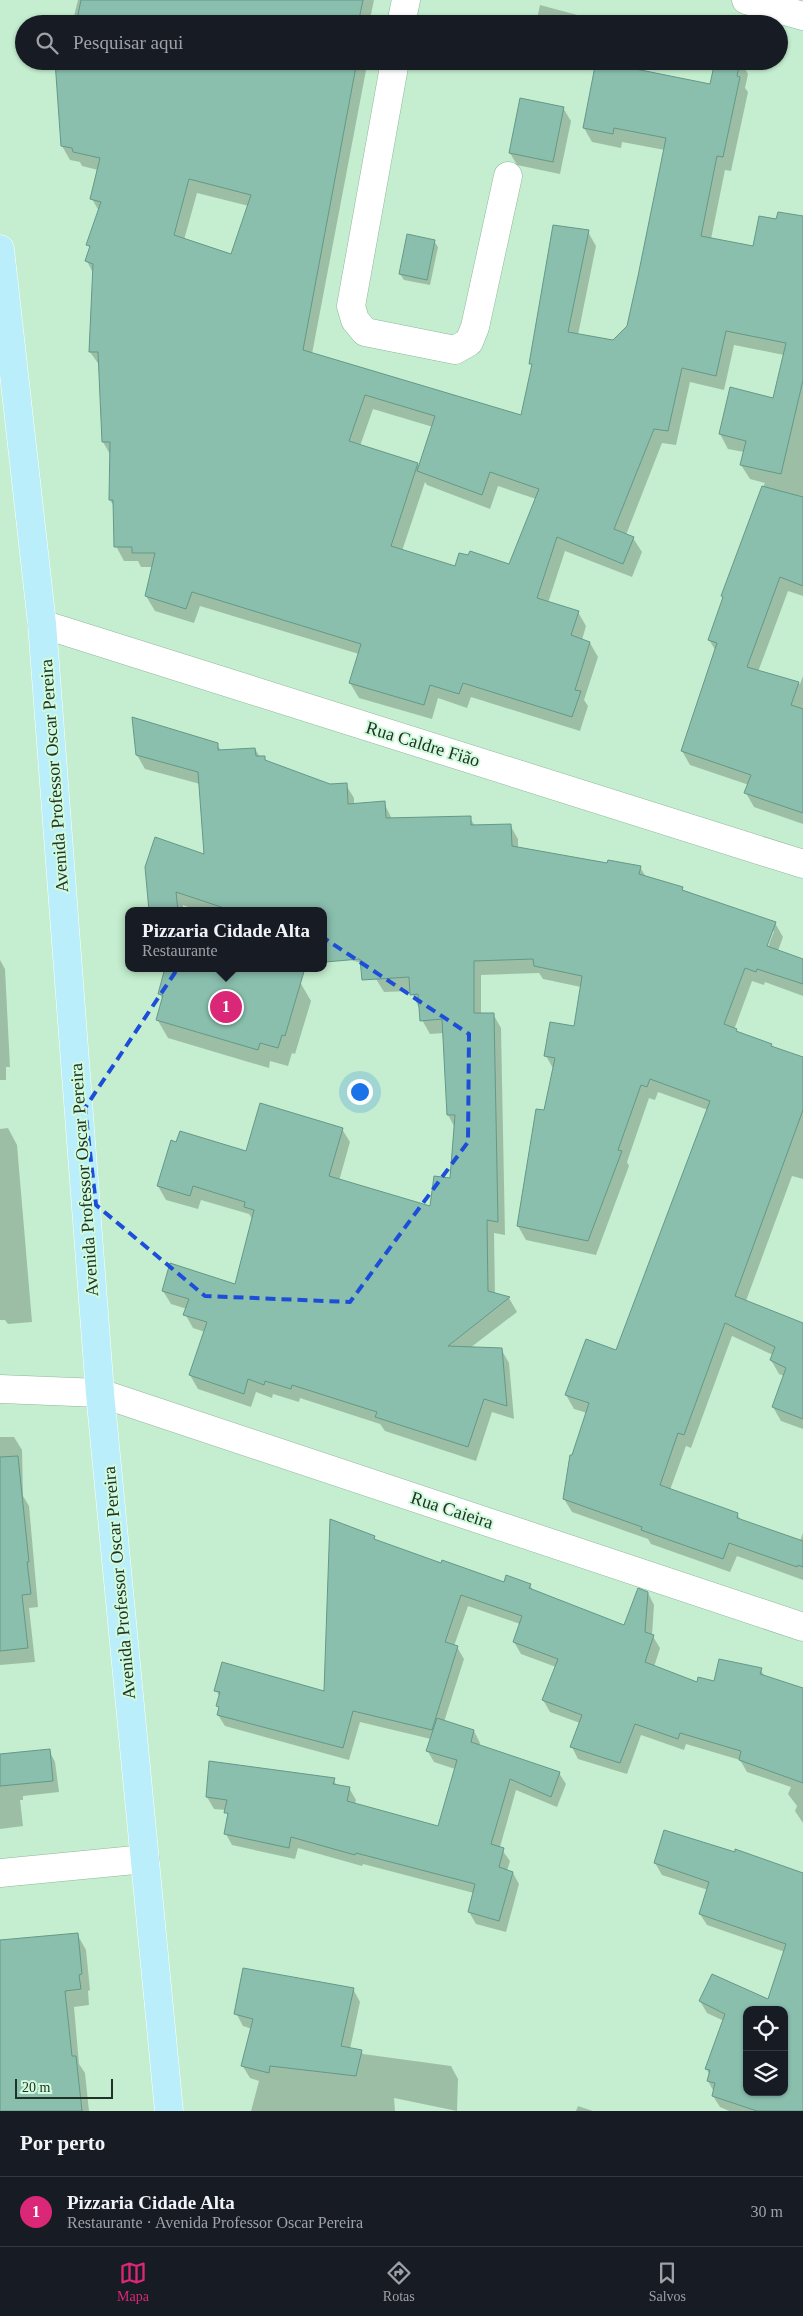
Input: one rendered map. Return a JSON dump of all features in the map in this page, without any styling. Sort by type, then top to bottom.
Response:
[{"type":"main road","name":"Avenida Professor Oscar Pereira","points":[[0,249],[42,624],[100,1393],[169,2111]]},
{"type":"street","points":[[404,15],[406,0]]},
{"type":"street","points":[[746,0],[803,16]]},
{"type":"street","points":[[393,70],[351,306],[356,320],[365,332],[455,350],[469,342],[475,327],[508,176]]},
{"type":"street","name":"Rua Caldre Fião","points":[[42,624],[803,864]]},
{"type":"street","name":"Rua Caieira","points":[[0,1389],[100,1393],[803,1628]]},
{"type":"street","points":[[0,1873],[145,1859]]},
{"type":"highlighted area","points":[[280,909],[469,1034],[468,1142],[350,1302],[205,1296],[96,1205],[85,1108],[182,962]]},
{"type":"building","points":[[81,0],[363,0],[360,15],[78,15]]},
{"type":"building","points":[[56,70],[355,70],[303,350],[521,415],[532,364],[529,364],[553,225],[589,230],[568,332],[613,340],[627,326],[638,276],[666,138],[614,128],[613,134],[583,128],[594,70],[641,70],[710,84],[713,70],[738,70],[737,76],[740,77],[723,157],[717,156],[701,236],[753,246],[759,216],[776,219],[778,212],[803,216],[803,380],[781,474],[740,465],[746,441],[719,434],[730,387],[773,398],[786,343],[726,331],[716,376],[682,368],[668,431],[654,429],[614,529],[634,537],[623,564],[557,537],[537,598],[579,611],[571,635],[590,642],[575,690],[581,691],[572,717],[463,683],[459,694],[430,685],[424,705],[349,683],[361,644],[192,592],[186,609],[145,596],[155,553],[132,553],[132,547],[114,547],[113,500],[109,500],[110,442],[102,442],[98,352],[89,352],[93,264],[85,261],[90,246],[86,245],[101,202],[90,199],[100,158],[73,152],[72,148],[61,146]],"holes":[[[189,179],[251,195],[231,254],[174,235]],[[365,395],[435,416],[417,471],[482,495],[490,472],[539,489],[509,564],[470,551],[468,555],[459,553],[455,566],[391,546],[418,463],[349,441]]]},
{"type":"building","points":[[520,98],[564,107],[553,162],[509,153]]},
{"type":"building","points":[[407,234],[435,240],[427,280],[399,274]]},
{"type":"building","points":[[762,486],[803,497],[803,586],[780,577],[747,667],[799,682],[791,705],[803,709],[803,813],[744,793],[751,775],[681,751],[717,643],[708,640],[723,597],[721,596]]},
{"type":"building","points":[[132,717],[218,743],[218,750],[255,748],[256,756],[265,756],[265,760],[330,784],[347,783],[348,804],[385,801],[386,818],[471,816],[471,825],[511,824],[512,846],[607,863],[608,860],[641,866],[639,874],[683,887],[682,890],[776,922],[767,946],[803,959],[803,984],[757,969],[756,972],[745,968],[724,1024],[737,1029],[736,1031],[772,1044],[771,1046],[803,1057],[803,1110],[735,1296],[803,1323],[803,1419],[772,1407],[786,1368],[770,1360],[775,1347],[725,1323],[684,1435],[678,1433],[660,1485],[738,1513],[737,1518],[803,1541],[803,1567],[798,1565],[797,1567],[729,1543],[723,1559],[641,1530],[642,1527],[563,1499],[570,1455],[572,1455],[589,1403],[565,1395],[586,1339],[616,1350],[710,1101],[650,1079],[647,1087],[641,1085],[618,1150],[622,1151],[588,1241],[517,1226],[536,1109],[544,1110],[555,1058],[544,1056],[550,1022],[574,1026],[582,976],[534,966],[533,959],[474,961],[474,1013],[494,1013],[498,1222],[487,1220],[488,1291],[510,1297],[448,1346],[502,1348],[507,1406],[484,1399],[468,1447],[375,1417],[377,1412],[292,1385],[291,1389],[265,1381],[264,1385],[248,1379],[244,1394],[189,1375],[207,1322],[183,1315],[189,1299],[162,1291],[170,1263],[235,1284],[254,1210],[244,1207],[245,1202],[193,1186],[190,1196],[157,1186],[171,1140],[176,1142],[180,1131],[246,1151],[260,1103],[343,1128],[329,1176],[430,1206],[434,1176],[450,1178],[455,1115],[447,1115],[442,1019],[420,1021],[418,994],[410,995],[409,977],[362,980],[360,959],[327,962],[327,907],[221,907],[176,892],[178,907],[149,907],[145,867],[155,837],[204,854],[198,772],[136,755]]},
{"type":"building","points":[[164,972],[304,972],[285,1036],[282,1035],[278,1048],[260,1043],[258,1050],[156,1020],[163,995],[158,994]]},
{"type":"building","points":[[18,1456],[31,1594],[22,1595],[28,1648],[0,1651],[0,1457]]},
{"type":"building","points":[[330,1519],[375,1536],[374,1539],[441,1563],[442,1560],[504,1582],[506,1575],[531,1584],[529,1588],[624,1625],[638,1588],[648,1592],[645,1632],[654,1635],[645,1662],[697,1682],[698,1677],[714,1681],[719,1659],[762,1668],[760,1674],[803,1688],[803,1783],[739,1760],[741,1751],[680,1733],[678,1739],[635,1724],[620,1763],[570,1747],[582,1715],[542,1700],[558,1659],[513,1642],[522,1616],[461,1595],[445,1642],[458,1646],[432,1730],[353,1711],[343,1748],[217,1715],[219,1707],[216,1706],[220,1692],[214,1691],[222,1662],[324,1691]]},
{"type":"building","points":[[437,1718],[474,1730],[471,1742],[560,1772],[551,1797],[510,1779],[491,1844],[504,1848],[499,1867],[513,1872],[499,1921],[468,1912],[475,1884],[356,1853],[355,1855],[291,1837],[289,1848],[224,1834],[228,1813],[224,1813],[227,1800],[206,1797],[209,1761],[335,1778],[333,1784],[350,1787],[347,1801],[438,1826],[457,1760],[426,1751]]},
{"type":"building","points":[[50,1749],[53,1781],[0,1786],[0,1754]]},
{"type":"building","points":[[664,1830],[735,1852],[735,1849],[803,1873],[803,2111],[757,2111],[712,2096],[715,2083],[707,2081],[710,2070],[705,2069],[725,2014],[699,2001],[712,1974],[768,1999],[786,1944],[699,1914],[709,1882],[654,1863]]},
{"type":"building","points":[[78,1933],[82,1974],[79,1975],[81,1989],[65,1991],[72,2056],[76,2056],[82,2111],[0,2111],[0,1940]]},
{"type":"building","points":[[243,1968],[354,1988],[341,2046],[362,2050],[356,2076],[270,2066],[269,2073],[241,2066],[253,2019],[234,2014]]},
{"type":"place","name":"Pizzaria Cidade Alta","points":[[226,1007]]}]
